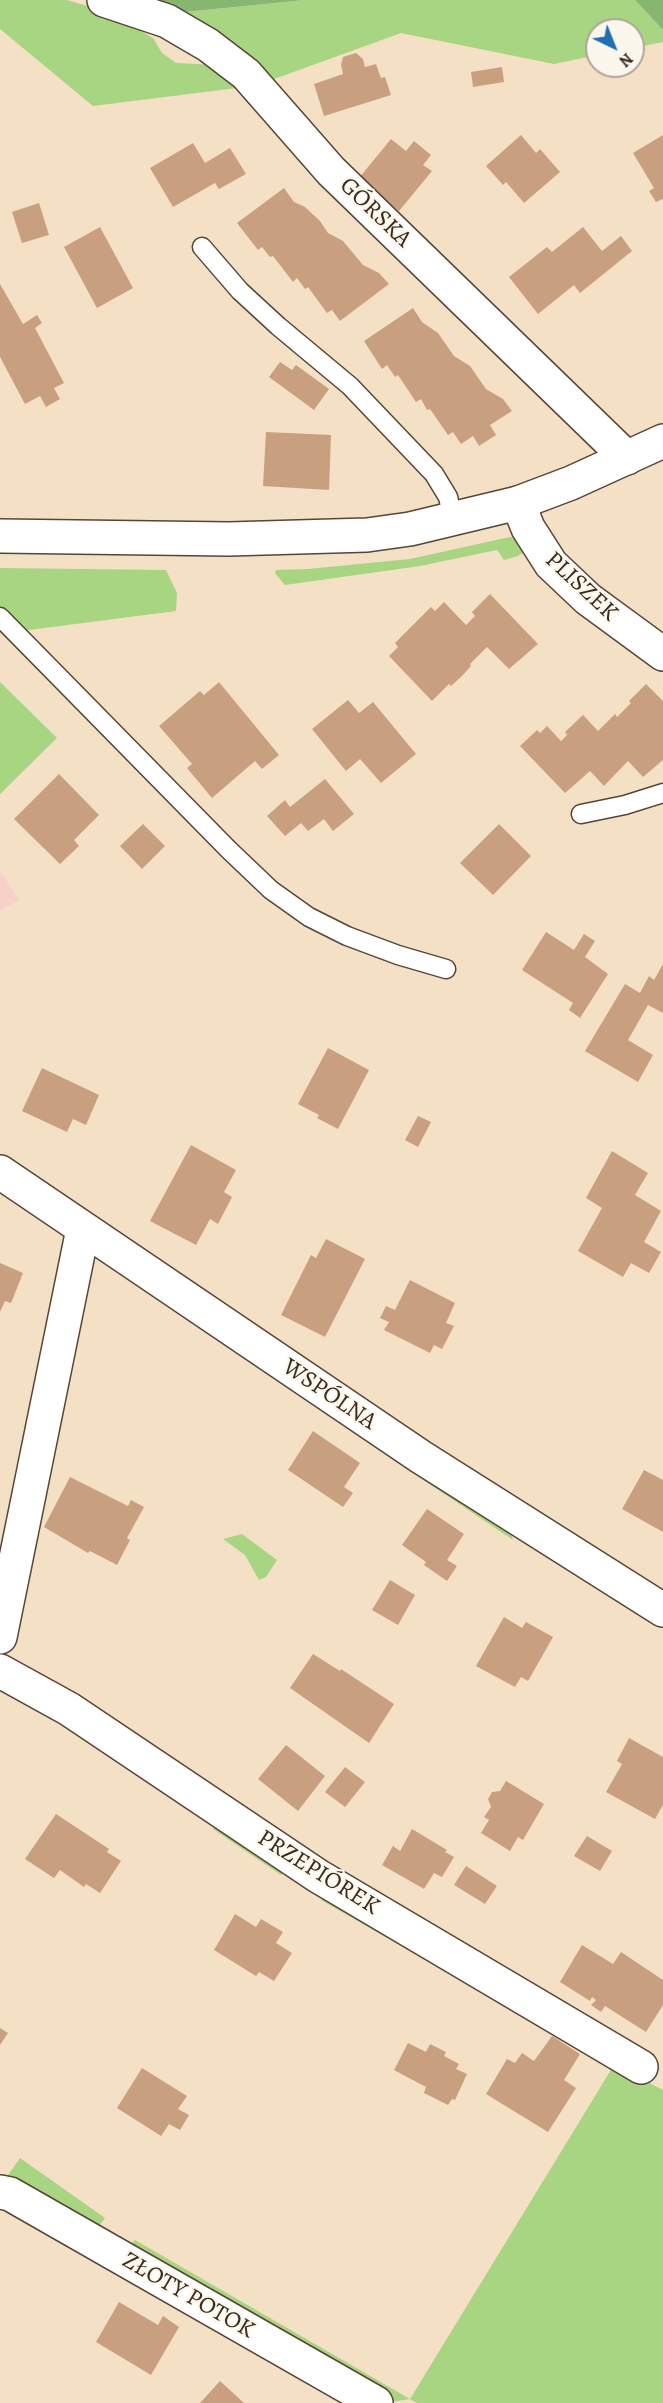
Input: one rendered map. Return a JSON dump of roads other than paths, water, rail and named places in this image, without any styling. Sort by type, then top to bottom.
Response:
[{"type":"street","name":"GÓRSKA","points":[[104,0],[167,21],[208,45],[246,74],[331,171],[627,458]]},
{"type":"street","points":[[0,536],[229,539],[367,535],[453,519],[518,503],[571,483],[663,441]]},
{"type":"street","name":"PLISZEK","points":[[518,503],[533,537],[551,564],[588,599],[663,654]]},
{"type":"street","name":"WSPÓLNA","points":[[0,1172],[421,1457],[663,1609]]},
{"type":"street","points":[[0,1637],[83,1229]]},
{"type":"street","name":"PRZEPIÓREK","points":[[0,1671],[69,1709],[318,1876],[641,2067]]},
{"type":"street","name":"ZŁOTY POTOK","points":[[0,2192],[10,2194],[376,2403]]},
{"type":"lane","points":[[202,247],[240,291],[350,386],[434,474],[448,497],[453,519]]},
{"type":"lane","points":[[0,617],[271,890],[309,917],[347,936],[398,955],[446,969]]},
{"type":"lane","points":[[581,814],[625,806],[663,794]]}]
